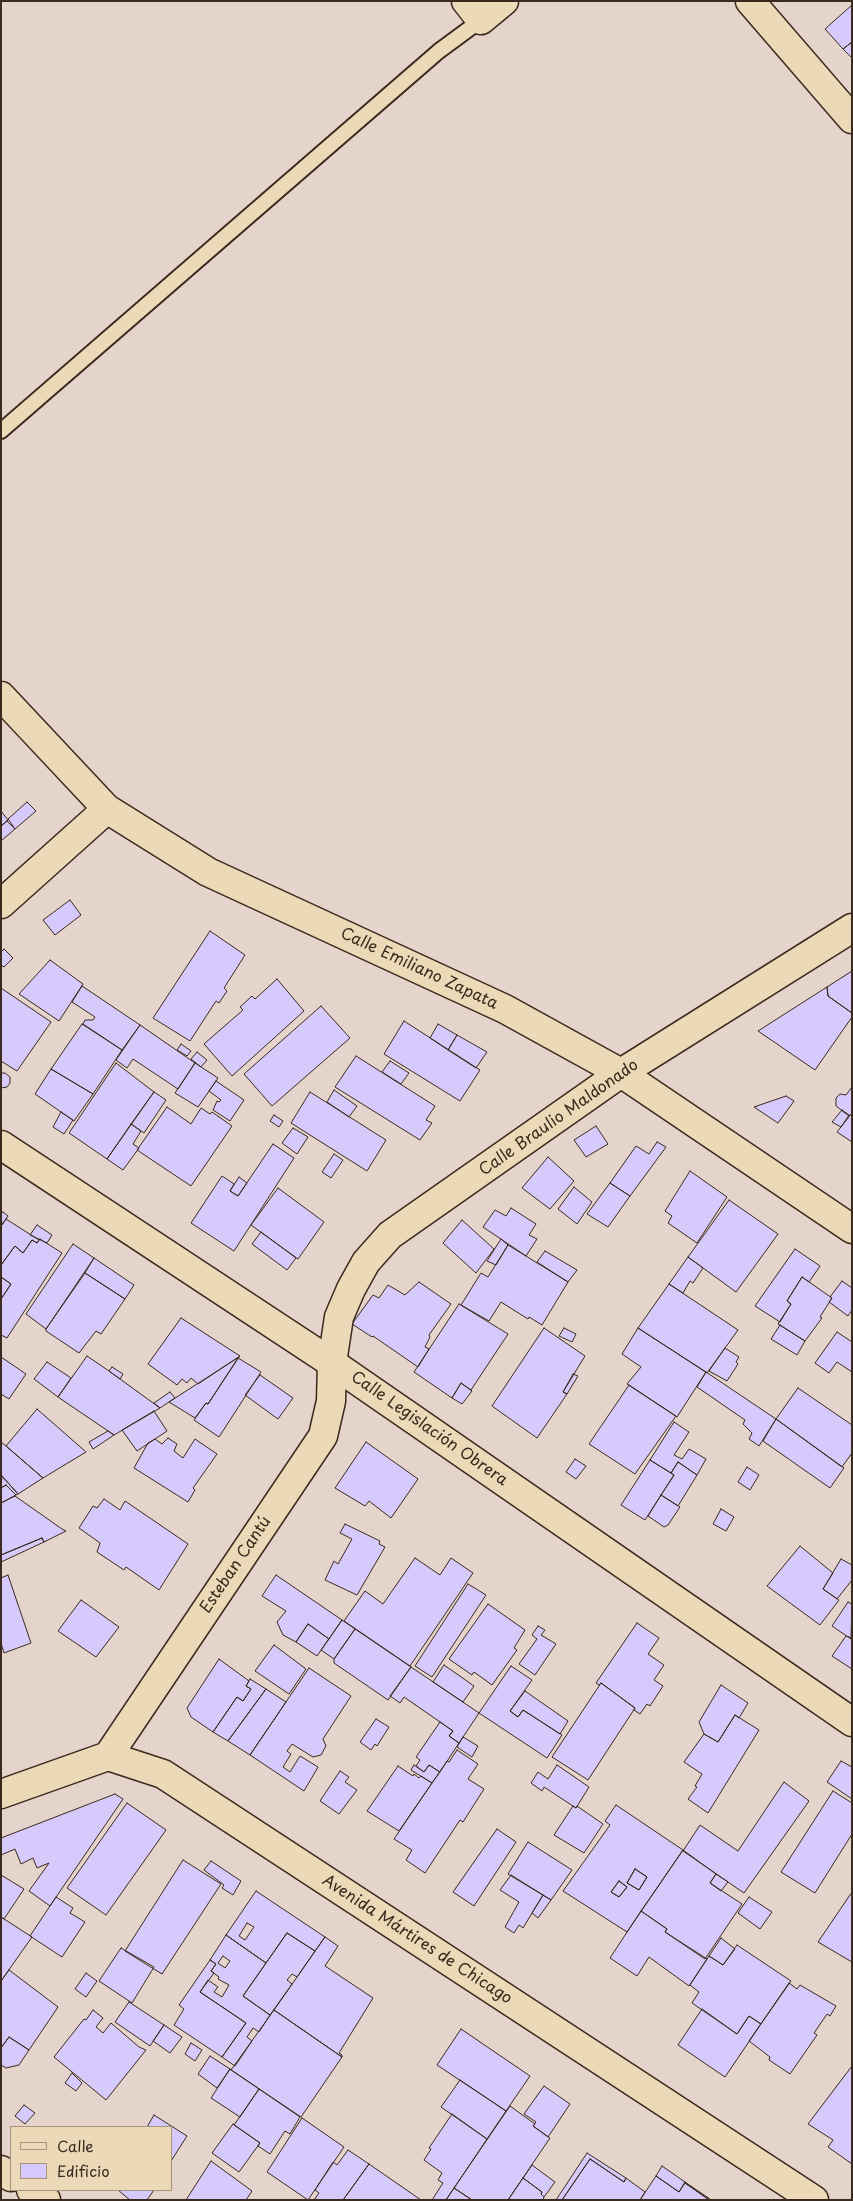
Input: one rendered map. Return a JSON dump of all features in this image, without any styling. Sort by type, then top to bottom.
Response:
[{"type":"street","points":[[473,11],[504,1]]},
{"type":"street","points":[[750,1],[852,119]]},
{"type":"street","name":"Calle Emiliano Zapata","points":[[1,696],[107,809],[208,872],[505,1009],[621,1073],[852,1229]]},
{"type":"street","points":[[1,904],[107,809]]},
{"type":"street","name":"Calle Braulio Maldonado","points":[[332,1363],[339,1317],[351,1289],[366,1262],[390,1235],[621,1073],[852,928]]},
{"type":"street","name":"Calle Legislación Obrera","points":[[1,1145],[332,1363],[852,1722]]},
{"type":"street","name":"Esteban Cantú","points":[[108,1756],[323,1436],[331,1401],[332,1363]]},
{"type":"street","points":[[1,1794],[108,1756]]},
{"type":"street","name":"Avenida Mártires de Chicago","points":[[108,1756],[163,1774],[814,2200]]},
{"type":"street","points":[[32,2191],[46,2200]]},
{"type":"lane","points":[[1,431],[439,51],[473,11]]},
{"type":"building","points":[[852,5],[852,42],[843,49],[825,29]]},
{"type":"building","points":[[852,42],[852,58],[843,49]]},
{"type":"building","points":[[27,802],[36,811],[15,829],[8,819]]},
{"type":"building","points":[[1,811],[8,820],[1,826]]},
{"type":"building","points":[[7,821],[15,829],[1,841],[1,826]]},
{"type":"building","points":[[70,900],[81,915],[55,935],[43,920]]},
{"type":"building","points":[[210,931],[245,955],[224,988],[227,991],[219,1003],[216,1001],[190,1041],[153,1018]]},
{"type":"building","points":[[4,949],[13,958],[4,967],[1,965],[1,952]]},
{"type":"building","points":[[50,960],[83,984],[59,1021],[19,994]]},
{"type":"building","points":[[852,971],[852,1013],[828,996],[827,987]]},
{"type":"building","points":[[277,979],[304,1011],[232,1076],[204,1044],[243,1010],[240,1007],[252,996],[255,999]]},
{"type":"building","points":[[82,986],[140,1025],[122,1050],[83,1024],[85,1020],[93,1020],[95,1017],[72,1002]]},
{"type":"building","points":[[827,987],[828,996],[852,1013],[852,1017],[815,1070],[758,1031]]},
{"type":"building","points":[[1,988],[51,1022],[17,1071],[1,1061]]},
{"type":"building","points":[[321,1006],[350,1038],[272,1106],[244,1074]]},
{"type":"building","points":[[404,1021],[480,1070],[460,1101],[384,1054]]},
{"type":"building","points":[[82,1024],[122,1050],[93,1094],[51,1069]]},
{"type":"building","points":[[438,1024],[457,1035],[448,1050],[430,1038]]},
{"type":"building","points":[[140,1025],[195,1063],[178,1089],[133,1059],[127,1068],[116,1060]]},
{"type":"building","points":[[457,1035],[487,1052],[476,1068],[448,1050]]},
{"type":"building","points":[[181,1044],[191,1051],[187,1056],[177,1050]]},
{"type":"building","points":[[197,1052],[207,1060],[201,1067],[191,1059]]},
{"type":"building","points":[[356,1056],[435,1106],[426,1120],[432,1123],[420,1140],[335,1087]]},
{"type":"building","points":[[390,1061],[409,1073],[401,1084],[382,1072]]},
{"type":"building","points":[[116,1063],[154,1092],[107,1159],[69,1133]]},
{"type":"building","points":[[195,1063],[218,1078],[198,1107],[175,1093]]},
{"type":"building","points":[[51,1069],[93,1094],[74,1121],[35,1094]]},
{"type":"building","points":[[1,1073],[5,1073],[10,1077],[10,1083],[7,1087],[1,1088]]},
{"type":"building","points":[[216,1081],[244,1100],[230,1121],[213,1110],[217,1101],[221,1100],[209,1091]]},
{"type":"building","points":[[852,1087],[852,1113],[849,1116],[836,1106],[836,1098],[840,1094],[846,1095]]},
{"type":"building","points":[[334,1090],[357,1106],[349,1117],[327,1102]]},
{"type":"building","points":[[154,1092],[166,1100],[144,1133],[131,1124]]},
{"type":"building","points":[[310,1092],[386,1140],[367,1171],[291,1123]]},
{"type":"building","points":[[786,1096],[794,1101],[778,1123],[754,1107]]},
{"type":"building","points":[[167,1107],[191,1124],[201,1108],[210,1114],[212,1112],[232,1126],[191,1186],[137,1150]]},
{"type":"building","points":[[842,1110],[849,1115],[841,1127],[832,1122]]},
{"type":"building","points":[[61,1112],[73,1120],[64,1134],[53,1127]]},
{"type":"building","points":[[852,1113],[852,1142],[837,1132]]},
{"type":"building","points":[[274,1115],[283,1121],[279,1127],[270,1121]]},
{"type":"building","points":[[131,1124],[141,1131],[133,1144],[139,1148],[123,1170],[107,1159]]},
{"type":"building","points":[[596,1126],[608,1144],[586,1157],[574,1140]]},
{"type":"building","points":[[293,1128],[308,1137],[297,1154],[282,1143]]},
{"type":"building","points":[[657,1142],[666,1147],[630,1196],[610,1183],[636,1146],[649,1154]]},
{"type":"building","points":[[273,1144],[294,1158],[234,1251],[191,1223],[222,1176],[234,1184],[230,1191],[238,1196]]},
{"type":"building","points":[[334,1154],[343,1160],[331,1178],[322,1172]]},
{"type":"building","points":[[548,1157],[574,1181],[550,1209],[522,1188]]},
{"type":"building","points":[[690,1171],[727,1197],[697,1243],[668,1223],[672,1216],[665,1211]]},
{"type":"building","points":[[239,1177],[247,1183],[238,1196],[230,1191]]},
{"type":"building","points":[[610,1183],[630,1196],[608,1227],[587,1214]]},
{"type":"building","points":[[574,1187],[592,1202],[577,1224],[558,1209]]},
{"type":"building","points":[[278,1188],[324,1222],[298,1259],[251,1225]]},
{"type":"building","points":[[729,1200],[778,1234],[736,1292],[688,1257]]},
{"type":"building","points":[[511,1208],[536,1224],[529,1235],[537,1239],[526,1256],[483,1227],[495,1210],[506,1216]]},
{"type":"building","points":[[3,1212],[8,1216],[2,1225],[1,1214]]},
{"type":"building","points":[[6,1219],[39,1240],[37,1243],[32,1240],[23,1253],[15,1246],[1,1265],[1,1226]]},
{"type":"building","points":[[462,1220],[494,1249],[476,1273],[443,1243]]},
{"type":"building","points":[[37,1225],[52,1235],[47,1243],[30,1235]]},
{"type":"building","points":[[261,1232],[296,1258],[287,1270],[252,1244]]},
{"type":"building","points":[[40,1239],[62,1253],[7,1338],[1,1335],[1,1299],[11,1284],[1,1277],[1,1265],[15,1246],[23,1253],[32,1240],[37,1243]]},
{"type":"building","points":[[501,1239],[508,1245],[496,1265],[487,1261]]},
{"type":"building","points":[[73,1244],[94,1258],[46,1329],[26,1314]]},
{"type":"building","points":[[508,1245],[568,1282],[542,1325],[529,1317],[528,1319],[501,1302],[489,1321],[461,1305],[481,1273],[488,1277]]},
{"type":"building","points":[[795,1249],[820,1266],[809,1282],[802,1277],[787,1301],[791,1304],[780,1322],[755,1306]]},
{"type":"building","points":[[545,1251],[577,1270],[568,1282],[537,1262]]},
{"type":"building","points":[[688,1257],[703,1268],[693,1283],[690,1281],[683,1293],[669,1284]]},
{"type":"building","points":[[94,1258],[134,1285],[125,1299],[85,1273]]},
{"type":"building","points":[[85,1273],[125,1299],[101,1334],[96,1331],[79,1353],[46,1331],[46,1329]]},
{"type":"building","points":[[1,1277],[11,1284],[1,1299]]},
{"type":"building","points":[[802,1277],[832,1298],[820,1317],[822,1318],[805,1341],[778,1324],[791,1304],[787,1301]]},
{"type":"building","points":[[842,1281],[852,1288],[852,1310],[848,1316],[829,1302],[832,1298],[830,1297]]},
{"type":"building","points":[[419,1282],[451,1304],[429,1335],[430,1337],[425,1347],[429,1349],[418,1367],[352,1324],[373,1295],[379,1298],[388,1285],[405,1295]]},
{"type":"building","points":[[669,1284],[738,1330],[707,1373],[638,1328]]},
{"type":"building","points":[[459,1304],[508,1334],[471,1390],[461,1383],[452,1398],[414,1372]]},
{"type":"building","points":[[181,1318],[240,1356],[198,1384],[191,1378],[187,1383],[182,1379],[177,1385],[148,1364]]},
{"type":"building","points":[[780,1325],[805,1341],[797,1355],[771,1339]]},
{"type":"building","points":[[544,1328],[585,1356],[563,1392],[567,1394],[537,1438],[492,1406]]},
{"type":"building","points":[[564,1328],[576,1334],[572,1342],[559,1336]]},
{"type":"building","points":[[638,1328],[706,1372],[677,1417],[627,1384],[641,1367],[622,1354]]},
{"type":"building","points":[[837,1332],[852,1342],[852,1372],[837,1362],[829,1373],[815,1363]]},
{"type":"building","points":[[725,1348],[739,1357],[736,1362],[738,1364],[727,1381],[709,1371]]},
{"type":"building","points":[[87,1356],[160,1408],[114,1435],[58,1397]]},
{"type":"building","points":[[1,1357],[26,1374],[9,1399],[1,1394]]},
{"type":"building","points":[[239,1357],[208,1404],[206,1403],[195,1418],[169,1402]]},
{"type":"building","points":[[238,1358],[261,1372],[219,1437],[194,1420],[206,1403],[208,1404]]},
{"type":"building","points":[[47,1362],[71,1378],[58,1397],[34,1379]]},
{"type":"building","points":[[112,1367],[123,1374],[120,1379],[109,1371]]},
{"type":"building","points":[[706,1372],[776,1419],[759,1446],[749,1439],[752,1433],[743,1424],[745,1420],[697,1387]]},
{"type":"building","points":[[573,1374],[578,1376],[567,1394],[563,1392]]},
{"type":"building","points":[[260,1375],[293,1398],[278,1419],[245,1395]]},
{"type":"building","points":[[461,1383],[472,1391],[462,1404],[452,1398]]},
{"type":"building","points":[[629,1385],[676,1416],[635,1474],[589,1444]]},
{"type":"building","points":[[798,1388],[852,1425],[852,1453],[842,1467],[776,1419]]},
{"type":"building","points":[[170,1392],[175,1398],[160,1408],[154,1403]]},
{"type":"building","points":[[37,1409],[86,1452],[43,1478],[6,1446]]},
{"type":"building","points":[[154,1411],[167,1431],[137,1451],[122,1430]]},
{"type":"building","points":[[776,1419],[844,1468],[830,1488],[763,1441]]},
{"type":"building","points":[[674,1422],[689,1432],[674,1455],[682,1459],[689,1449],[706,1459],[697,1475],[678,1462],[671,1473],[650,1460]]},
{"type":"building","points":[[108,1431],[114,1435],[93,1449],[89,1442]]},
{"type":"building","points":[[168,1438],[177,1444],[174,1451],[183,1458],[195,1439],[217,1454],[193,1488],[195,1490],[188,1502],[134,1468],[148,1443],[155,1439],[162,1444]]},
{"type":"building","points":[[1,1442],[43,1478],[18,1494],[1,1475]]},
{"type":"building","points":[[366,1442],[418,1479],[391,1518],[369,1501],[365,1506],[335,1488]]},
{"type":"building","points":[[575,1459],[586,1466],[576,1479],[566,1472]]},
{"type":"building","points":[[650,1460],[674,1475],[645,1520],[621,1505]]},
{"type":"building","points":[[678,1462],[697,1475],[678,1506],[661,1495],[674,1475],[671,1473]]},
{"type":"building","points":[[747,1467],[759,1475],[750,1490],[738,1482]]},
{"type":"building","points":[[2,1476],[18,1494],[16,1495],[6,1485],[1,1488]]},
{"type":"building","points":[[6,1485],[16,1495],[1,1503],[1,1488]]},
{"type":"building","points":[[661,1495],[680,1507],[668,1525],[664,1527],[648,1516]]},
{"type":"building","points":[[15,1496],[66,1531],[44,1542],[42,1538],[1,1555],[1,1503]]},
{"type":"building","points":[[104,1499],[120,1510],[125,1501],[188,1544],[159,1590],[126,1567],[124,1570],[97,1552],[100,1543],[79,1528],[93,1506],[97,1508]]},
{"type":"building","points":[[721,1509],[734,1517],[726,1531],[713,1524]]},
{"type":"building","points":[[345,1524],[380,1541],[379,1544],[385,1547],[357,1595],[325,1580],[334,1561],[338,1564],[352,1539],[340,1533]]},
{"type":"building","points":[[42,1538],[44,1542],[1,1562],[1,1555]]},
{"type":"building","points":[[800,1546],[833,1573],[823,1589],[839,1600],[820,1625],[767,1586]]},
{"type":"building","points":[[415,1558],[440,1575],[451,1558],[473,1573],[410,1666],[344,1621],[365,1591],[383,1604]]},
{"type":"building","points":[[841,1559],[852,1565],[852,1580],[837,1599],[823,1589]]},
{"type":"building","points":[[8,1575],[31,1643],[4,1653],[1,1643],[1,1578]]},
{"type":"building","points":[[276,1575],[342,1620],[329,1639],[308,1624],[296,1642],[283,1635],[277,1622],[286,1611],[262,1596]]},
{"type":"building","points":[[468,1584],[486,1595],[432,1677],[415,1666]]},
{"type":"building","points":[[81,1600],[119,1627],[96,1657],[58,1631]]},
{"type":"building","points":[[848,1602],[852,1604],[851,1639],[832,1626]]},
{"type":"building","points":[[488,1604],[525,1630],[514,1648],[517,1650],[492,1685],[474,1672],[472,1675],[449,1659]]},
{"type":"building","points":[[342,1620],[355,1629],[334,1659],[321,1650]]},
{"type":"building","points":[[637,1623],[659,1638],[648,1654],[664,1665],[654,1680],[663,1686],[650,1706],[647,1704],[640,1714],[634,1710],[635,1708],[601,1683],[599,1685],[596,1683]]},
{"type":"building","points":[[308,1624],[329,1639],[317,1656],[296,1642]]},
{"type":"building","points":[[538,1626],[545,1630],[541,1635],[556,1644],[535,1675],[519,1664],[537,1639],[532,1635]]},
{"type":"building","points":[[355,1629],[411,1667],[388,1700],[334,1663],[334,1659]]},
{"type":"building","points":[[846,1636],[852,1638],[852,1669],[832,1656]]},
{"type":"building","points":[[274,1645],[306,1669],[289,1694],[255,1671]]},
{"type":"building","points":[[219,1659],[249,1681],[246,1686],[251,1689],[243,1701],[237,1697],[213,1732],[191,1717],[187,1708]]},
{"type":"building","points":[[444,1665],[474,1686],[463,1702],[433,1682]]},
{"type":"building","points":[[511,1666],[532,1680],[510,1711],[518,1717],[523,1710],[562,1735],[547,1758],[479,1713]]},
{"type":"building","points":[[411,1667],[479,1713],[459,1743],[449,1736],[453,1731],[404,1697],[400,1703],[390,1696]]},
{"type":"building","points":[[309,1668],[351,1696],[323,1739],[326,1746],[321,1755],[313,1757],[292,1744],[287,1751],[291,1754],[283,1767],[290,1772],[300,1756],[318,1767],[304,1791],[250,1755]]},
{"type":"building","points":[[250,1679],[266,1689],[228,1741],[213,1732],[237,1697],[243,1701],[251,1689],[246,1686]]},
{"type":"building","points":[[601,1683],[635,1708],[588,1780],[552,1757]]},
{"type":"building","points":[[721,1685],[748,1703],[739,1718],[735,1715],[718,1742],[704,1734],[699,1722]]},
{"type":"building","points":[[266,1689],[286,1702],[250,1755],[228,1741]]},
{"type":"building","points":[[525,1691],[568,1721],[560,1734],[523,1710],[518,1717],[510,1711]]},
{"type":"building","points":[[735,1715],[759,1730],[708,1813],[688,1799],[697,1787],[695,1786],[702,1774],[684,1762],[704,1734],[718,1742]]},
{"type":"building","points":[[376,1719],[389,1727],[377,1746],[375,1744],[371,1750],[360,1742]]},
{"type":"building","points":[[440,1722],[453,1731],[449,1736],[459,1743],[440,1772],[429,1765],[424,1772],[416,1766],[420,1760],[416,1757]]},
{"type":"building","points":[[463,1737],[478,1746],[472,1757],[457,1747]]},
{"type":"building","points":[[457,1750],[478,1764],[468,1779],[484,1789],[463,1822],[460,1820],[425,1873],[406,1860],[412,1850],[394,1839],[447,1761],[449,1762]]},
{"type":"building","points":[[841,1761],[852,1767],[852,1799],[827,1782]]},
{"type":"building","points":[[414,1765],[424,1772],[429,1765],[440,1772],[432,1783],[411,1770]]},
{"type":"building","points":[[557,1765],[589,1787],[576,1808],[544,1787],[542,1791],[531,1783],[538,1772],[548,1779]]},
{"type":"building","points":[[398,1766],[413,1776],[414,1774],[419,1778],[421,1776],[432,1783],[399,1831],[367,1811]]},
{"type":"building","points":[[340,1771],[349,1777],[345,1782],[357,1790],[339,1814],[320,1801]]},
{"type":"building","points":[[784,1782],[809,1801],[744,1893],[683,1851],[700,1825],[738,1851]]},
{"type":"building","points":[[833,1791],[852,1803],[852,1834],[815,1893],[781,1872]]},
{"type":"building","points":[[115,1794],[123,1799],[50,1906],[29,1891],[49,1863],[37,1868],[33,1858],[21,1864],[15,1849],[1,1855],[1,1838]]},
{"type":"building","points":[[127,1803],[166,1830],[106,1915],[67,1888]]},
{"type":"building","points":[[616,1805],[683,1850],[627,1932],[563,1891],[610,1825],[605,1821]],"holes":[[[635,1869],[647,1877],[639,1890],[627,1883]],[[619,1881],[627,1887],[619,1897],[611,1892]]]},
{"type":"building","points":[[573,1806],[576,1808],[577,1806],[603,1824],[584,1853],[554,1835]]},
{"type":"building","points":[[497,1829],[516,1842],[474,1906],[453,1892]]},
{"type":"building","points":[[528,1842],[572,1870],[551,1900],[508,1874]]},
{"type":"building","points":[[683,1850],[716,1874],[710,1883],[742,1904],[705,1959],[665,1932],[667,1929],[641,1911]]},
{"type":"building","points":[[183,1860],[221,1884],[162,1974],[125,1951]]},
{"type":"building","points":[[211,1861],[241,1881],[233,1895],[222,1888],[224,1885],[204,1870]]},
{"type":"building","points":[[635,1869],[647,1877],[639,1890],[627,1883]]},
{"type":"building","points":[[716,1874],[728,1882],[721,1891],[710,1883]]},
{"type":"building","points":[[1,1875],[24,1889],[4,1919],[1,1917]]},
{"type":"building","points":[[511,1875],[543,1895],[523,1928],[519,1925],[514,1933],[505,1927],[519,1902],[500,1890]]},
{"type":"building","points":[[619,1881],[627,1887],[619,1897],[611,1892]]},
{"type":"building","points":[[256,1891],[325,1937],[315,1951],[287,1933],[266,1963],[226,1935]],"holes":[[[247,1923],[254,1927],[245,1940],[239,1936]]]},
{"type":"building","points":[[852,1892],[852,1962],[818,1942]]},
{"type":"building","points":[[543,1895],[551,1900],[538,1918],[532,1913]]},
{"type":"building","points":[[56,1897],[73,1908],[70,1913],[85,1922],[62,1957],[30,1936]]},
{"type":"building","points":[[749,1897],[772,1912],[760,1929],[738,1913]]},
{"type":"building","points":[[641,1911],[667,1929],[665,1932],[707,1959],[689,1986],[649,1957],[637,1976],[610,1958]]},
{"type":"building","points":[[1,1917],[32,1937],[1,1981]]},
{"type":"building","points":[[287,1933],[315,1951],[297,1977],[292,1974],[287,1980],[292,1984],[270,2015],[243,1996]]},
{"type":"building","points":[[226,1935],[266,1963],[243,1996],[270,2015],[259,2032],[253,2028],[247,2037],[252,2041],[235,2066],[222,2057],[246,2023],[200,1992],[208,1980],[218,1987],[214,1992],[222,1997],[229,1985],[218,1979],[219,1977],[211,1971],[216,1964],[210,1960]],"holes":[[[223,1956],[230,1961],[225,1968],[218,1963]]]},
{"type":"building","points":[[325,1937],[338,1946],[325,1966],[373,1998],[339,2053],[342,2057],[274,2010]]},
{"type":"building","points":[[721,1938],[735,1949],[723,1965],[709,1956]]},
{"type":"building","points":[[737,1945],[791,1981],[761,2024],[749,2016],[737,2034],[692,2003],[699,1992],[690,1985],[709,1956],[723,1965]]},
{"type":"building","points":[[121,1948],[154,1967],[132,2003],[99,1981]]},
{"type":"building","points":[[210,1960],[216,1964],[211,1971],[214,1973],[200,1992],[246,2023],[222,2057],[174,2025],[184,2009],[179,2005]]},
{"type":"building","points":[[9,1970],[58,2007],[29,2050],[9,2037],[1,2048],[1,1981]]},
{"type":"building","points":[[86,1973],[97,1981],[86,1997],[75,1989]]},
{"type":"building","points":[[789,1983],[797,1989],[800,1985],[836,2006],[830,2016],[827,2014],[814,2033],[817,2035],[790,2074],[769,2060],[770,2057],[749,2041]]},
{"type":"building","points":[[129,2002],[164,2025],[150,2046],[115,2022]]},
{"type":"building","points":[[702,2009],[737,2034],[749,2016],[761,2024],[725,2077],[678,2045]]},
{"type":"building","points":[[93,2010],[103,2018],[96,2027],[103,2033],[111,2023],[139,2047],[146,2050],[106,2100],[54,2057]]},
{"type":"building","points":[[274,2010],[342,2057],[301,2117],[231,2070]]},
{"type":"building","points":[[164,2025],[182,2037],[170,2053],[153,2041]]},
{"type":"building","points":[[461,2029],[530,2076],[506,2111],[437,2065]]},
{"type":"building","points":[[9,2037],[29,2050],[19,2065],[6,2068],[1,2065],[1,2048]]},
{"type":"building","points":[[191,2043],[202,2050],[195,2061],[185,2054]]},
{"type":"building","points":[[210,2056],[230,2069],[217,2088],[198,2074]]},
{"type":"building","points":[[852,2066],[852,2164],[828,2147],[833,2140],[808,2124]]},
{"type":"building","points":[[230,2069],[259,2089],[240,2117],[211,2098]]},
{"type":"building","points":[[72,2073],[82,2083],[76,2091],[65,2083]]},
{"type":"building","points":[[460,2080],[506,2111],[487,2139],[441,2107]]},
{"type":"building","points":[[544,2086],[570,2104],[548,2137],[533,2126],[536,2122],[524,2114]]},
{"type":"building","points":[[259,2089],[300,2117],[290,2134],[285,2131],[270,2154],[258,2146],[260,2143],[234,2125]]},
{"type":"building","points":[[24,2105],[35,2113],[25,2124],[15,2116]]},
{"type":"building","points":[[510,2106],[535,2124],[533,2126],[550,2138],[508,2200],[472,2200],[454,2188]]},
{"type":"building","points":[[452,2114],[487,2139],[446,2200],[432,2200],[443,2183],[438,2180],[442,2173],[424,2160],[431,2149],[429,2148]]},
{"type":"building","points":[[154,2115],[171,2126],[148,2126]]},
{"type":"building","points":[[302,2118],[344,2147],[308,2200],[267,2172]]},
{"type":"building","points":[[233,2124],[260,2143],[239,2172],[212,2153]]},
{"type":"building","points":[[172,2126],[187,2136],[172,2159]]},
{"type":"building","points":[[348,2150],[369,2164],[343,2200],[314,2200],[319,2193],[315,2190],[333,2162],[337,2165]]},
{"type":"building","points":[[587,2153],[626,2178],[624,2182],[590,2159],[562,2200],[556,2200]]},
{"type":"building","points":[[590,2159],[624,2182],[626,2178],[645,2192],[640,2200],[562,2200]]},
{"type":"building","points":[[211,2161],[252,2191],[246,2200],[186,2200]]},
{"type":"building","points":[[369,2164],[421,2200],[343,2200]]},
{"type":"building","points":[[532,2165],[555,2182],[544,2197],[541,2194],[542,2192],[523,2178]]},
{"type":"building","points":[[662,2166],[685,2182],[679,2192],[656,2176]]},
{"type":"building","points":[[656,2176],[679,2192],[685,2183],[709,2200],[640,2200]]},
{"type":"building","points":[[523,2178],[542,2192],[543,2200],[508,2200]]},
{"type":"building","points":[[685,2183],[710,2199],[710,2200]]},
{"type":"building","points":[[454,2188],[472,2200],[446,2200]]},
{"type":"building","points":[[119,2191],[153,2191],[147,2200],[130,2200]]}]
